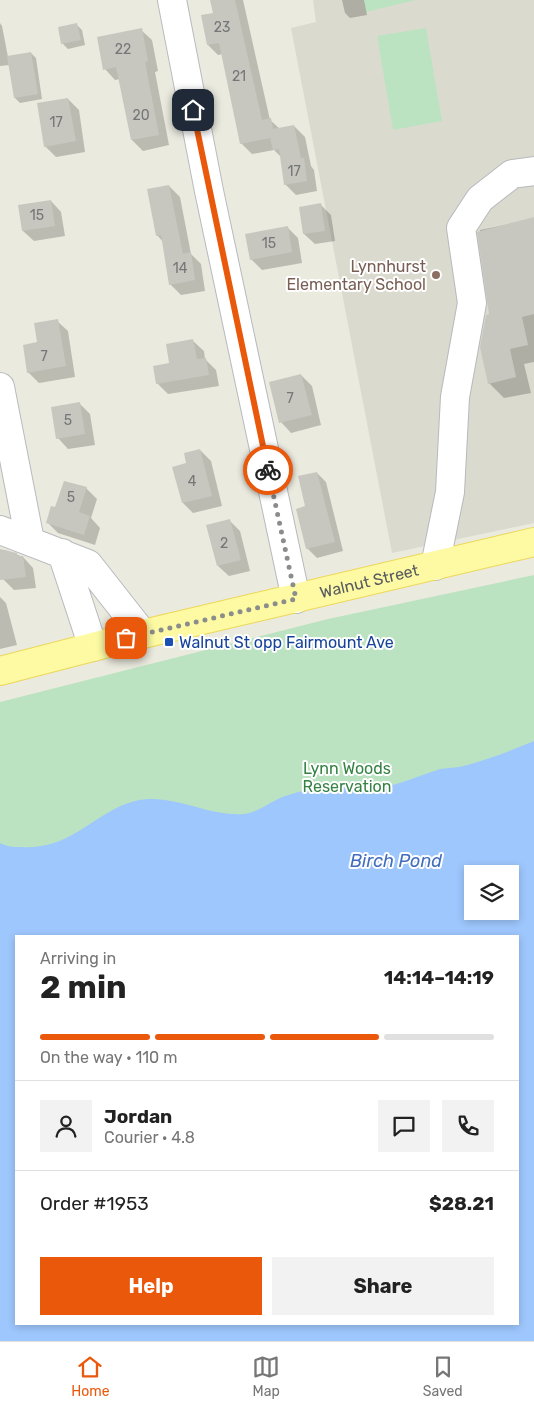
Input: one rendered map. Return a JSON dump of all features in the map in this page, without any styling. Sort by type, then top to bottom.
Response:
[{"type":"main road","name":"Walnut Street","points":[[0,671],[143,634],[534,542]]},
{"type":"street","points":[[172,0],[209,191],[296,599]]},
{"type":"street","points":[[435,566],[450,492],[454,397],[472,303],[461,228],[480,199],[512,174],[534,171]]},
{"type":"street","points":[[0,387],[30,541]]},
{"type":"street","points":[[0,530],[88,564],[143,634]]},
{"type":"street","points":[[62,553],[93,647]]},
{"type":"shaded area","name":"Lynnhurst Elementary School","points":[[313,0],[534,0],[534,523],[392,553],[291,28],[316,22]]},
{"type":"green space","points":[[364,0],[416,0],[366,12]]},
{"type":"green space","points":[[426,28],[442,121],[393,130],[377,36]]},
{"type":"green space","name":"Lynn Woods Reservation","points":[[534,575],[534,1341],[0,1341],[0,702],[328,619]]},
{"type":"water","name":"Birch Pond","points":[[534,741],[534,1341],[0,1341],[0,843],[13,847],[22,847],[55,843],[69,837],[120,806],[135,801],[162,800],[217,812],[244,814],[255,811],[285,796],[306,790],[331,786],[363,790],[373,789],[402,782],[440,769],[478,762]]},
{"type":"building","points":[[210,0],[235,0],[262,120],[271,118],[273,129],[294,125],[301,158],[304,158],[307,181],[284,185],[279,149],[273,150],[270,138],[240,144],[219,43],[207,45],[201,15],[213,13]]},
{"type":"building","points":[[77,23],[81,40],[61,44],[58,27]]},
{"type":"building","points":[[142,28],[148,61],[145,62],[159,135],[131,140],[116,67],[103,70],[97,37]]},
{"type":"building","points":[[31,52],[38,94],[14,98],[7,56]]},
{"type":"building","points":[[68,98],[76,141],[44,147],[37,103]]},
{"type":"building","points":[[169,185],[183,254],[191,252],[195,280],[169,285],[161,235],[156,236],[147,189]]},
{"type":"building","points":[[51,200],[55,226],[22,231],[18,205]]},
{"type":"building","points":[[321,203],[325,231],[303,234],[299,207]]},
{"type":"building","points":[[534,217],[534,314],[522,317],[528,345],[510,349],[516,377],[488,384],[480,347],[486,315],[489,314],[477,232]]},
{"type":"building","points":[[288,226],[292,252],[250,260],[245,234]]},
{"type":"building","points":[[58,319],[66,366],[27,373],[23,345],[37,342],[34,323]]},
{"type":"building","points":[[193,339],[197,359],[206,358],[209,375],[156,384],[153,366],[169,363],[166,344]]},
{"type":"building","points":[[301,374],[312,415],[279,423],[269,382]]},
{"type":"building","points":[[80,402],[85,434],[56,439],[51,407]]},
{"type":"building","points":[[200,449],[212,496],[182,503],[172,467],[186,463],[184,453]]},
{"type":"building","points":[[317,472],[335,542],[306,549],[296,509],[305,506],[298,476]]},
{"type":"building","points":[[64,481],[87,487],[79,512],[90,516],[84,535],[46,523],[51,506],[55,507]]},
{"type":"building","points":[[230,519],[241,560],[217,566],[206,525]]},
{"type":"building","points":[[0,549],[17,553],[17,556],[23,556],[26,577],[0,580]]},
{"type":"way so far","points":[[126,638],[296,599],[268,470]]},
{"type":"place","name":"Lynnhurst Elementary School","points":[[436,275]]},
{"type":"place","name":"Walnut St opp Fairmount Ave","points":[[169,642]]},
{"type":"route","points":[[193,110],[268,470]]}]
